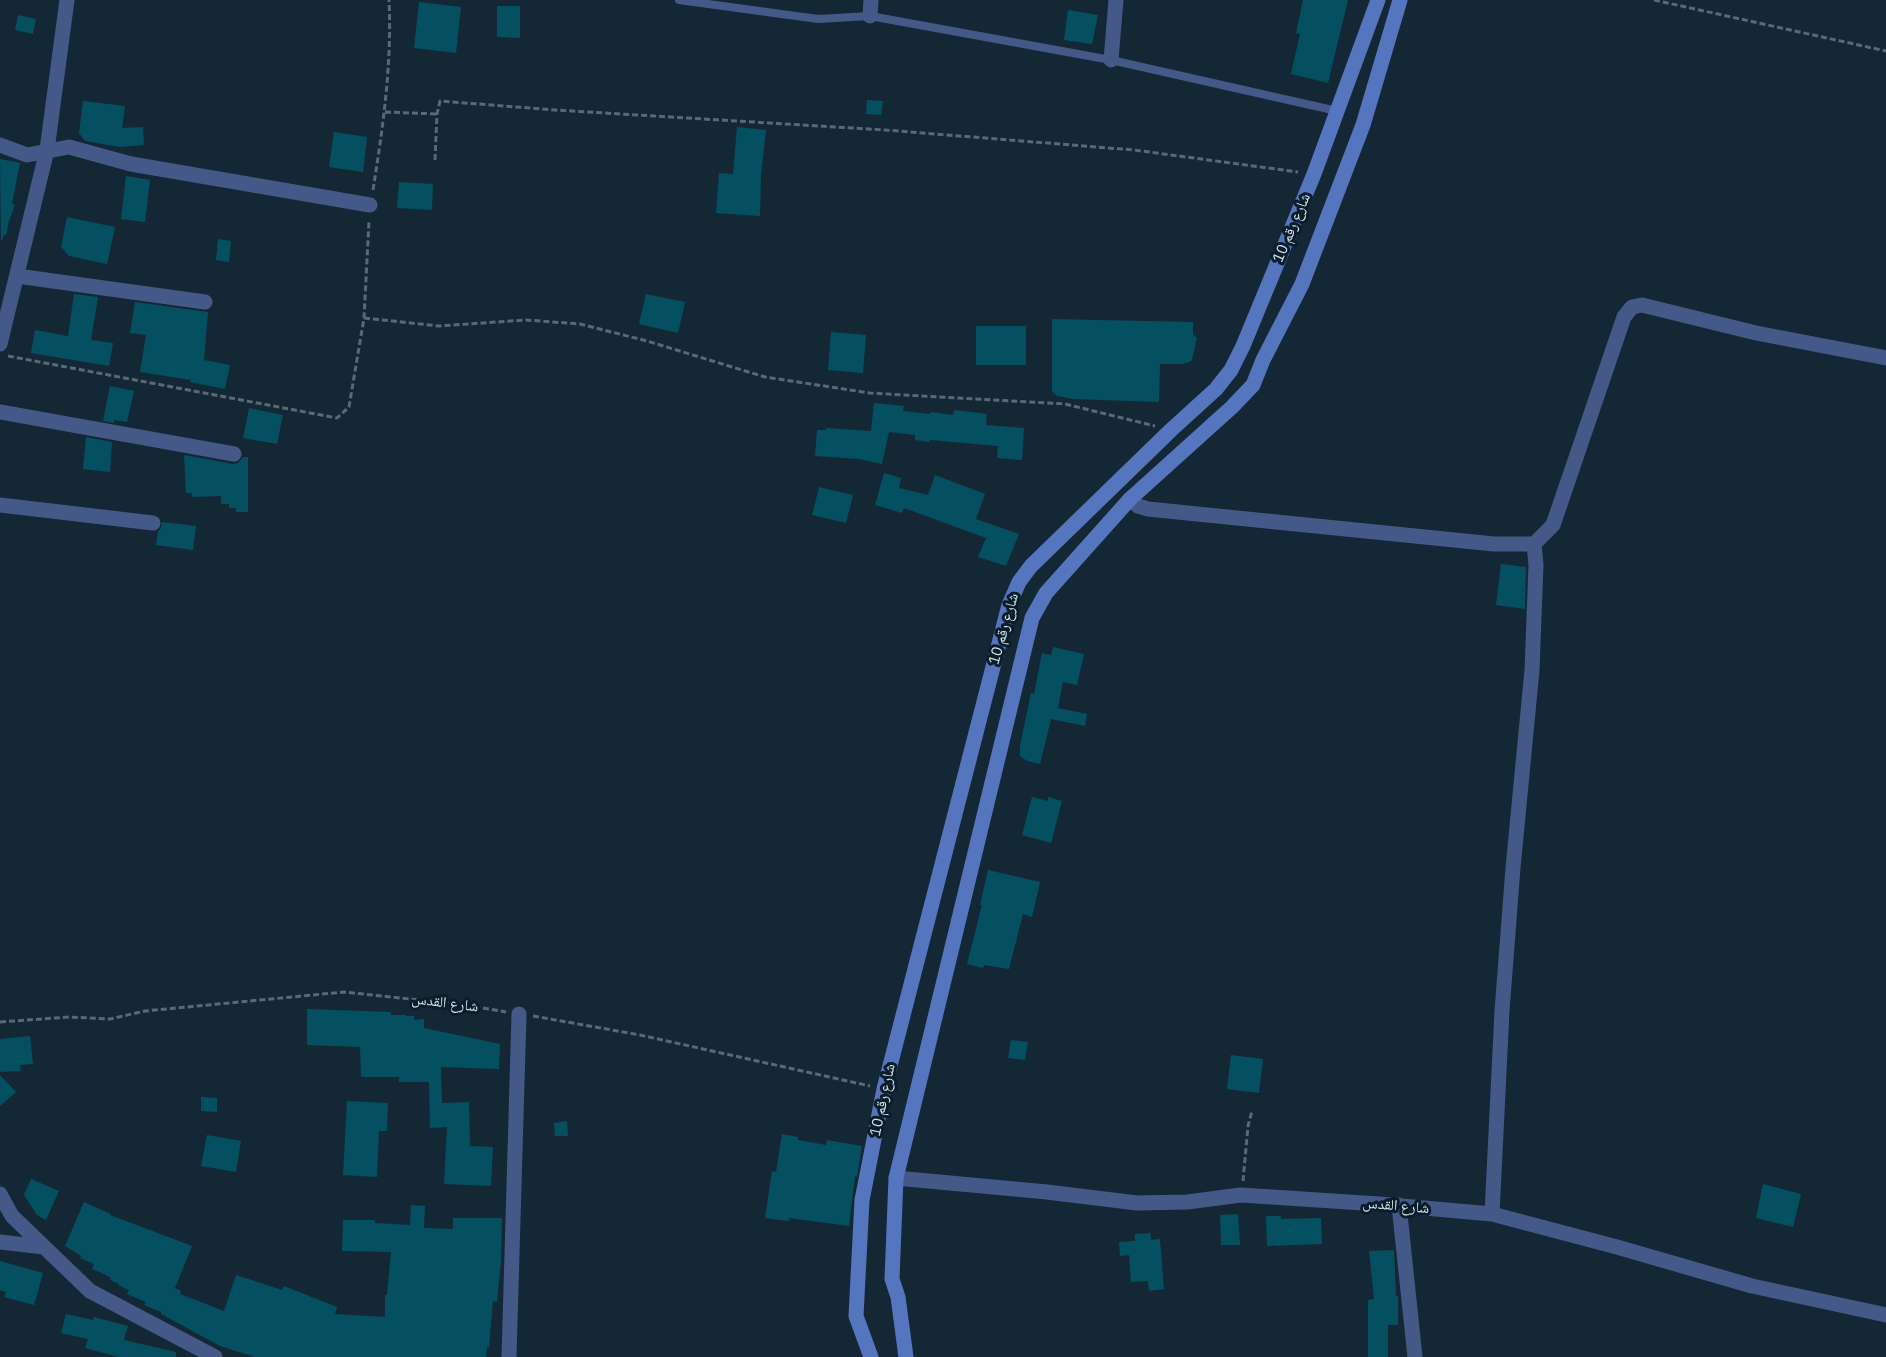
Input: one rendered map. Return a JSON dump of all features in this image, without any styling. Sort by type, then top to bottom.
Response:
[{"type":"main road","name":"شارع رقم 10","points":[[871,1357],[856,1316],[862,1200],[884,1089],[1009,605],[1019,582],[1031,566],[1216,389],[1231,370],[1243,346],[1339,112],[1378,0]]},
{"type":"main road","name":"شارع رقم 10","points":[[906,1357],[898,1297],[892,1279],[896,1178],[1032,618],[1046,593],[1130,499],[1232,408],[1253,385],[1263,360],[1302,284],[1363,126],[1400,0]]},
{"type":"street","points":[[0,344],[48,150],[67,0]]},
{"type":"street","points":[[870,16],[871,0]]},
{"type":"street","points":[[1111,60],[1116,0]]},
{"type":"street","points":[[0,145],[27,155],[69,147],[131,164],[370,205]]},
{"type":"street","points":[[17,276],[206,302]]},
{"type":"street","points":[[1130,499],[1138,506],[1148,509],[1494,544],[1534,544],[1553,525],[1624,317],[1632,307],[1642,305],[1756,333],[1886,358]]},
{"type":"street","points":[[0,412],[234,454]]},
{"type":"street","points":[[0,505],[153,523]]},
{"type":"street","points":[[1492,1214],[1502,1011],[1532,670],[1536,565],[1534,544]]},
{"type":"street","points":[[509,1357],[519,1014]]},
{"type":"street","name":"شارع القدس","points":[[896,1178],[1137,1203],[1187,1202],[1241,1195],[1399,1205],[1492,1214],[1752,1286],[1886,1316]]},
{"type":"street","points":[[0,1194],[12,1216],[90,1291],[215,1357]]},
{"type":"street","points":[[1399,1205],[1415,1357]]},
{"type":"street","points":[[0,1242],[44,1246]]},
{"type":"lane","points":[[680,0],[818,19],[870,16],[1111,60],[1339,112]]},
{"type":"path","points":[[0,354],[337,418],[350,407],[364,318],[370,205],[386,112],[391,38],[389,0]]},
{"type":"path","points":[[1654,0],[1886,51]]},
{"type":"path","points":[[435,160],[437,114],[440,101],[885,130],[1134,150],[1314,174]]},
{"type":"path","points":[[386,112],[437,114]]},
{"type":"path","points":[[364,318],[439,326],[525,320],[580,324],[647,341],[765,377],[870,393],[1065,404],[1171,430]]},
{"type":"path","name":"شارع القدس","points":[[0,1023],[69,1017],[110,1019],[145,1011],[344,992],[466,1005],[640,1035],[884,1089]]},
{"type":"path","points":[[1241,1195],[1248,1126],[1252,1111]]},
{"type":"building","points":[[1303,0],[1348,0],[1328,83],[1291,74],[1300,34],[1296,33]]},
{"type":"building","points":[[419,2],[461,7],[456,53],[414,48]]},
{"type":"building","points":[[497,6],[520,6],[520,38],[497,37]]},
{"type":"building","points":[[1068,10],[1098,15],[1092,44],[1064,40]]},
{"type":"building","points":[[18,15],[36,19],[33,34],[15,30]]},
{"type":"building","points":[[867,100],[883,101],[881,115],[866,114]]},
{"type":"building","points":[[83,101],[125,106],[122,128],[143,127],[144,145],[120,147],[85,141],[79,133]]},
{"type":"building","points":[[737,127],[766,130],[761,175],[760,216],[716,213],[719,173],[733,174]]},
{"type":"building","points":[[334,132],[367,137],[363,172],[329,167]]},
{"type":"building","points":[[0,159],[20,163],[12,204],[15,205],[6,235],[1,242]]},
{"type":"building","points":[[126,176],[150,180],[145,222],[121,219]]},
{"type":"building","points":[[399,182],[433,184],[432,210],[397,208]]},
{"type":"building","points":[[67,217],[115,227],[107,264],[69,256],[61,247]]},
{"type":"building","points":[[218,239],[231,241],[229,262],[216,260]]},
{"type":"building","points":[[74,294],[98,297],[91,340],[113,343],[109,366],[31,353],[35,330],[68,336]]},
{"type":"building","points":[[646,294],[685,302],[678,333],[639,324]]},
{"type":"building","points":[[135,302],[208,312],[204,360],[230,365],[225,389],[190,382],[191,380],[140,372],[146,335],[130,333]]},
{"type":"building","points":[[1052,319],[1193,322],[1193,336],[1197,337],[1192,360],[1182,364],[1160,364],[1159,402],[1073,399],[1057,396],[1052,391]]},
{"type":"building","points":[[976,326],[1026,326],[1026,365],[976,365]]},
{"type":"building","points":[[831,332],[866,335],[863,373],[828,370]]},
{"type":"building","points":[[110,386],[134,391],[127,422],[103,421]]},
{"type":"building","points":[[874,403],[904,406],[903,411],[930,414],[931,412],[953,415],[954,410],[987,414],[986,425],[1024,428],[1022,460],[997,458],[998,446],[930,440],[929,442],[915,440],[915,435],[889,432],[882,464],[859,459],[815,456],[817,430],[826,430],[826,428],[871,431]]},
{"type":"building","points":[[249,408],[283,415],[277,444],[243,438]]},
{"type":"building","points":[[86,437],[112,442],[110,472],[83,469]]},
{"type":"building","points":[[184,455],[233,464],[238,463],[243,457],[248,457],[248,512],[236,512],[236,508],[229,508],[229,504],[221,504],[221,496],[192,497],[192,493],[186,493]]},
{"type":"building","points":[[884,473],[901,478],[899,488],[928,495],[935,475],[985,494],[976,519],[1019,534],[1006,566],[978,557],[986,538],[904,508],[902,513],[875,505]]},
{"type":"building","points":[[819,487],[853,495],[846,523],[812,515]]},
{"type":"building","points":[[162,522],[196,526],[193,550],[156,545]]},
{"type":"building","points":[[1501,564],[1526,567],[1525,609],[1496,605]]},
{"type":"building","points":[[1053,647],[1084,654],[1077,685],[1063,682],[1058,708],[1087,714],[1085,726],[1051,719],[1040,764],[1027,761],[1020,756],[1020,746],[1042,653],[1051,655]]},
{"type":"building","points":[[1032,797],[1048,801],[1048,797],[1062,801],[1051,843],[1022,835]]},
{"type":"building","points":[[988,870],[1040,882],[1032,917],[1023,914],[1009,969],[984,965],[983,968],[967,964]]},
{"type":"building","points":[[307,1009],[391,1012],[391,1015],[414,1016],[414,1020],[424,1019],[424,1028],[500,1044],[499,1069],[441,1067],[442,1103],[469,1102],[470,1146],[493,1147],[491,1186],[444,1184],[447,1127],[430,1128],[429,1082],[399,1082],[399,1077],[361,1077],[360,1047],[307,1045]]},
{"type":"building","points":[[30,1036],[33,1064],[20,1065],[21,1071],[0,1072],[0,1039]]},
{"type":"building","points":[[1011,1040],[1028,1042],[1025,1060],[1008,1058]]},
{"type":"building","points":[[1231,1055],[1263,1059],[1259,1093],[1227,1089]]},
{"type":"building","points":[[0,1075],[16,1092],[0,1106]]},
{"type":"building","points":[[201,1097],[217,1098],[217,1112],[201,1111]]},
{"type":"building","points":[[347,1101],[388,1103],[387,1131],[379,1131],[377,1177],[343,1175]]},
{"type":"building","points":[[567,1121],[568,1136],[555,1136],[554,1123]]},
{"type":"building","points":[[782,1134],[798,1137],[798,1140],[826,1145],[827,1140],[862,1146],[857,1177],[855,1176],[849,1226],[789,1218],[789,1221],[765,1218],[772,1171],[776,1172]]},
{"type":"building","points":[[207,1135],[241,1141],[236,1172],[201,1166]]},
{"type":"building","points":[[31,1179],[59,1191],[46,1220],[37,1215],[24,1195]]},
{"type":"building","points":[[1763,1184],[1801,1194],[1793,1227],[1756,1218]]},
{"type":"building","points":[[84,1202],[110,1215],[192,1246],[175,1288],[181,1291],[180,1294],[224,1311],[236,1275],[282,1290],[284,1286],[337,1307],[335,1314],[385,1317],[385,1295],[387,1295],[391,1252],[342,1251],[343,1220],[375,1220],[375,1223],[410,1225],[411,1205],[425,1206],[424,1228],[453,1229],[453,1218],[502,1218],[497,1302],[493,1301],[486,1357],[255,1357],[220,1346],[161,1312],[144,1305],[146,1302],[127,1294],[129,1290],[92,1269],[94,1264],[80,1258],[81,1256],[65,1246]]},
{"type":"building","points":[[1238,1214],[1240,1245],[1221,1245],[1220,1215]]},
{"type":"building","points":[[1266,1216],[1281,1216],[1281,1219],[1321,1218],[1322,1244],[1267,1246]]},
{"type":"building","points":[[1150,1233],[1151,1240],[1160,1239],[1164,1289],[1149,1291],[1148,1281],[1131,1282],[1129,1255],[1120,1256],[1119,1242],[1135,1241],[1135,1234]]},
{"type":"building","points":[[1394,1250],[1398,1325],[1388,1325],[1388,1357],[1368,1357],[1368,1300],[1374,1299],[1369,1251]]},
{"type":"building","points":[[0,1261],[43,1273],[34,1305],[4,1297],[6,1292],[0,1290]]},
{"type":"building","points":[[66,1314],[93,1320],[94,1317],[128,1326],[124,1340],[176,1352],[176,1357],[118,1357],[85,1348],[88,1339],[61,1333]]}]
